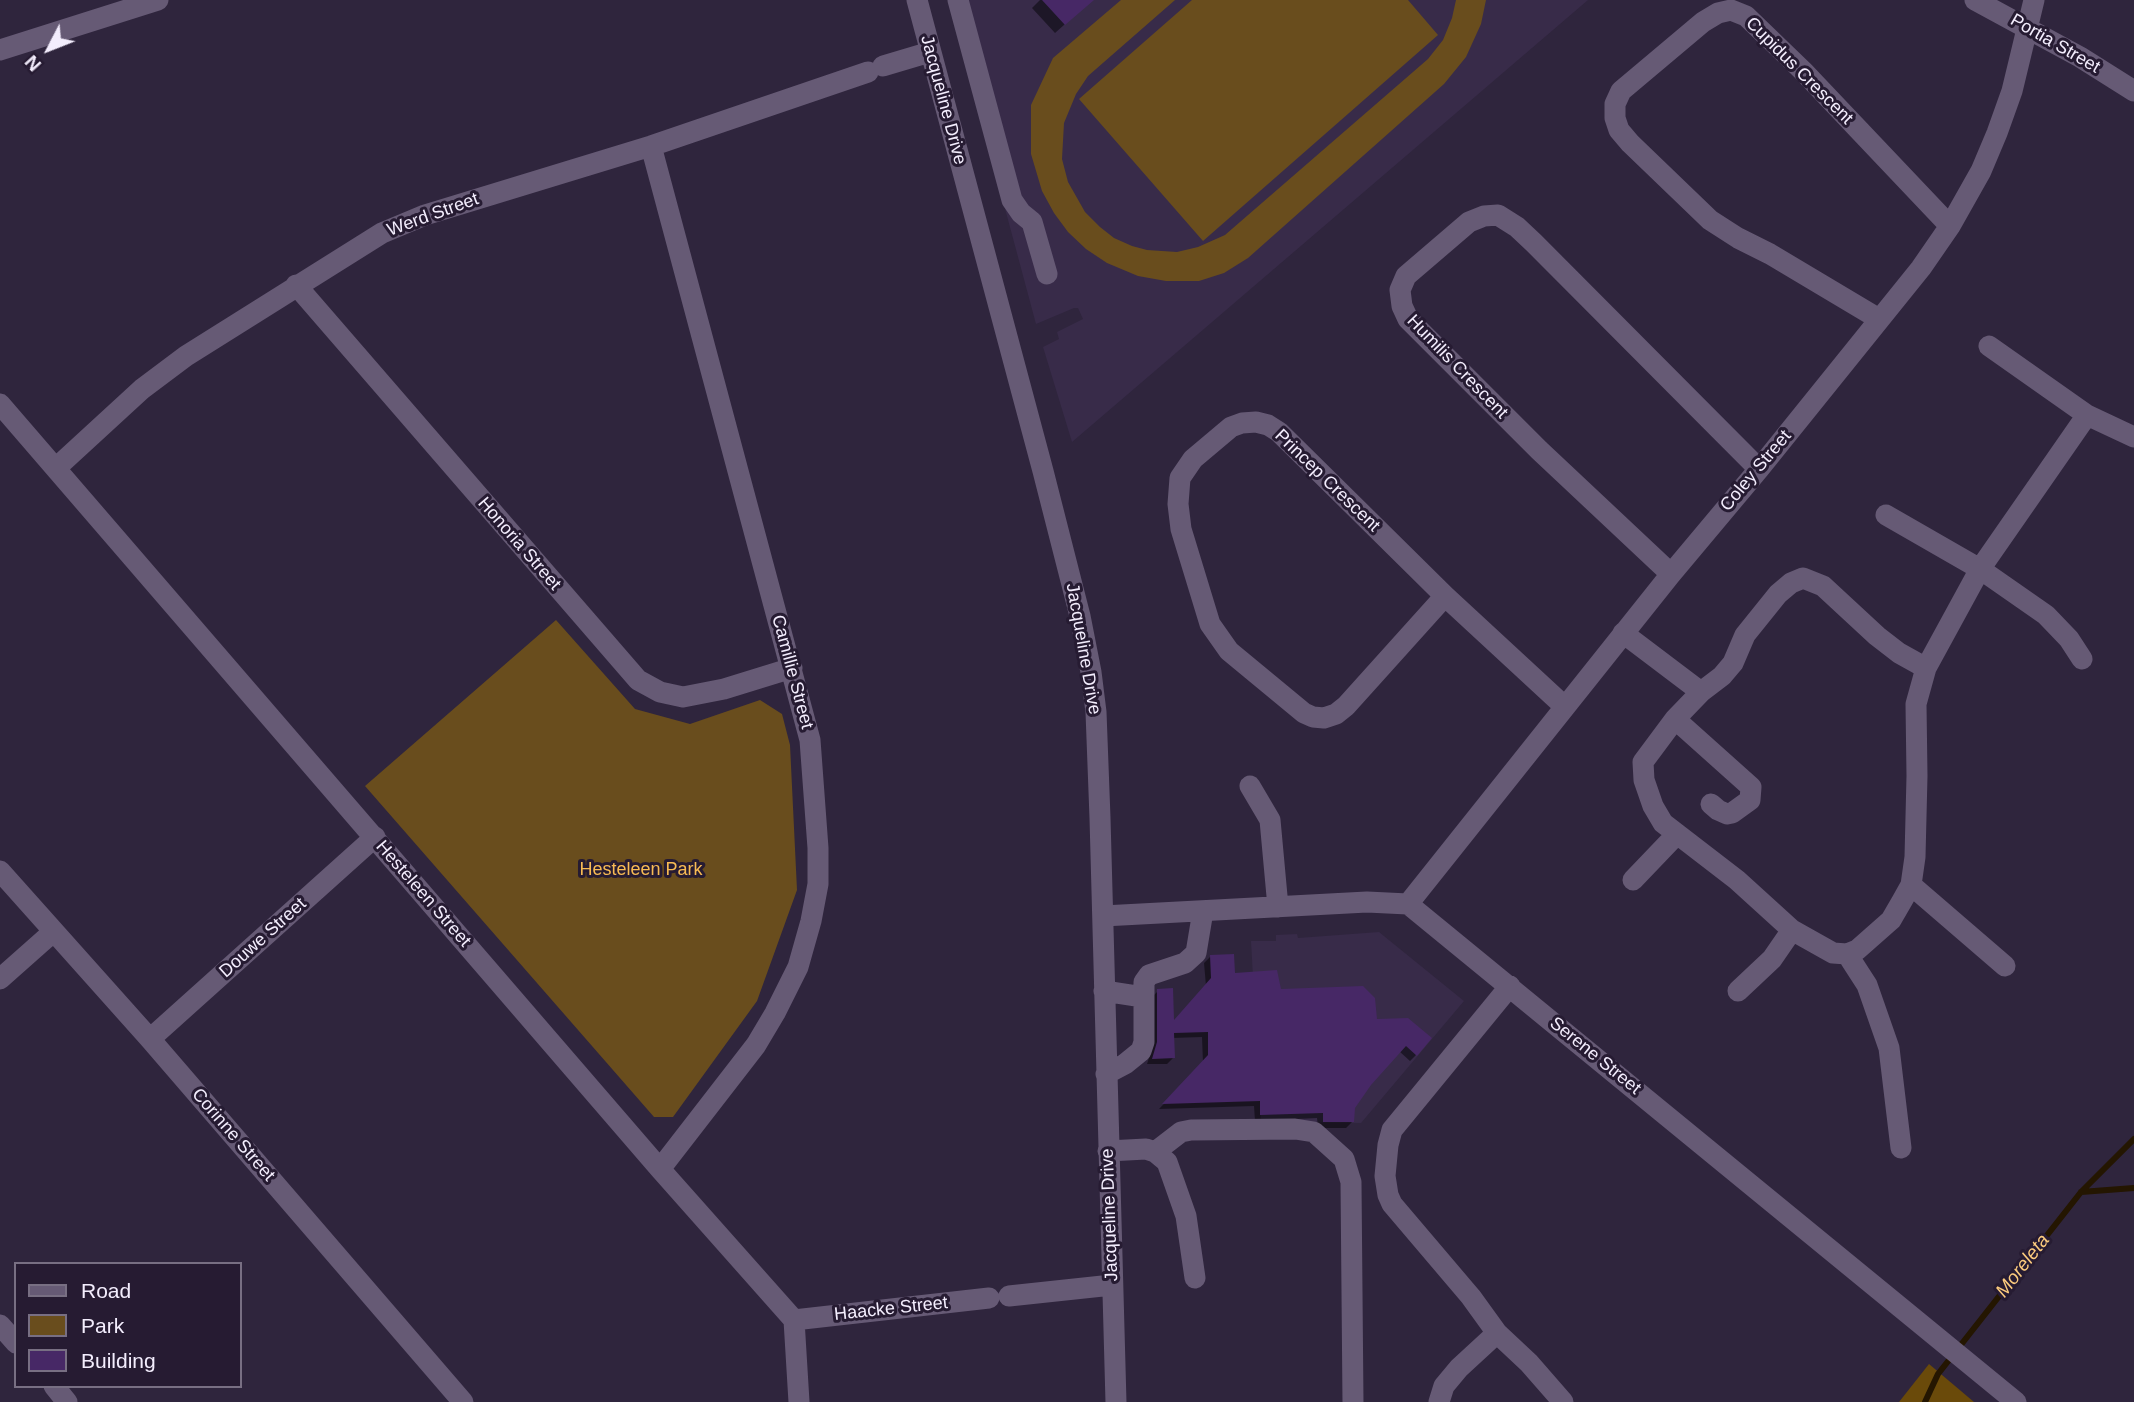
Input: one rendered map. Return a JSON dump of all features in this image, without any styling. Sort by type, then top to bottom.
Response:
[{"type":"street","points":[[0,50],[158,0]]},
{"type":"street","name":"Jacqueline Drive","points":[[917,0],[1080,616],[1096,712],[1116,1402]]},
{"type":"street","points":[[958,0],[1012,200],[1032,222],[1047,274]]},
{"type":"street","name":"Portia Street","points":[[1975,0],[2029,28],[2134,91]]},
{"type":"street","name":"Coley Street","points":[[1408,904],[1564,706],[1921,268],[1950,226],[1981,171],[2012,91],[2034,0]]},
{"type":"street","name":"Cupidus Crescent","points":[[1879,319],[1710,220],[1619,130],[1615,118],[1615,104],[1621,91],[1703,22],[1718,13],[1731,10],[1746,16],[1803,71],[1950,226]]},
{"type":"street","name":"Werd Street","points":[[56,468],[142,389],[186,356],[373,238],[404,223],[651,146],[930,52]]},
{"type":"street","name":"Camillie Street","points":[[651,146],[810,740],[818,884],[798,967],[775,1013],[756,1045],[660,1169]]},
{"type":"street","name":"Humilis Crescent","points":[[1671,574],[1539,450],[1408,319],[1402,306],[1400,290],[1406,276],[1469,222],[1484,216],[1498,215],[1517,227],[1534,243],[1759,469]]},
{"type":"street","name":"Honoria Street","points":[[296,285],[638,680],[660,692],[683,697],[724,689],[792,668]]},
{"type":"street","points":[[1989,346],[2087,415],[2134,437]]},
{"type":"street","name":"Hesteleen Street","points":[[0,404],[793,1320]]},
{"type":"street","points":[[1926,668],[1899,653],[1877,636],[1823,586],[1803,578],[1791,583],[1771,601],[1745,635],[1733,663],[1675,719],[1643,762],[1647,793],[1663,823],[1737,880],[1792,930],[1833,953],[1847,954],[1857,950],[1891,920],[1911,885],[1915,857],[1916,704],[1926,668],[1980,569],[2087,415]]},
{"type":"street","name":"Princep Crescent","points":[[1445,596],[1346,706],[1336,714],[1324,718],[1304,713],[1229,651],[1210,624],[1181,529],[1178,504],[1180,478],[1193,459],[1231,427],[1256,422],[1268,425],[1279,432],[1445,596],[1564,706]]},
{"type":"street","points":[[1886,515],[1980,569],[2046,615],[2069,639],[2082,659]]},
{"type":"street","points":[[1623,633],[1701,692]]},
{"type":"street","points":[[1675,719],[1751,786],[1750,800],[1732,813],[1727,814],[1711,804]]},
{"type":"street","points":[[1250,786],[1270,820],[1278,906]]},
{"type":"street","points":[[1633,880],[1677,834]]},
{"type":"street","name":"Douwe Street","points":[[150,1039],[375,837]]},
{"type":"street","name":"Corinne Street","points":[[0,871],[150,1039],[463,1402]]},
{"type":"street","points":[[1911,885],[2005,966]]},
{"type":"street","points":[[1103,916],[1367,902],[1408,904]]},
{"type":"street","name":"Serene Street","points":[[1408,904],[2014,1400]]},
{"type":"street","points":[[1106,1074],[1142,1051],[1144,982],[1149,975],[1185,963],[1196,953],[1203,911]]},
{"type":"street","points":[[1738,991],[1772,959],[1792,930]]},
{"type":"street","points":[[0,979],[52,932]]},
{"type":"street","points":[[1847,954],[1867,985],[1889,1048],[1901,1148]]},
{"type":"street","points":[[1510,986],[1392,1130],[1385,1176],[1388,1195],[1398,1213],[1454,1277],[1497,1333],[1514,1347],[1563,1402]]},
{"type":"street","points":[[1104,991],[1143,997]]},
{"type":"street","points":[[1155,1152],[1181,1132],[1191,1130],[1295,1129],[1314,1132],[1344,1159],[1351,1182],[1353,1402]]},
{"type":"street","points":[[1108,1151],[1146,1149],[1155,1152],[1167,1162],[1186,1216],[1195,1278]]},
{"type":"street","name":"Haacke Street","points":[[793,1320],[1112,1285]]},
{"type":"street","points":[[793,1320],[799,1402]]},
{"type":"street","points":[[0,1325],[14,1341]]},
{"type":"street","points":[[1439,1402],[1444,1385],[1497,1333]]},
{"type":"street","points":[[56,1388],[68,1402]]},
{"type":"shaded area","points":[[949,0],[1588,0],[1072,442],[1043,347],[1059,339],[1057,332],[1083,319],[1078,308],[1074,308],[1036,324]]},
{"type":"shaded area","points":[[1379,932],[1464,1001],[1361,1123],[1261,1122],[1251,941],[1276,941],[1276,935],[1297,934],[1298,938]]},
{"type":"shaded area","points":[[1929,1364],[1974,1402],[1899,1402]]},
{"type":"green space","points":[[1121,0],[1175,0],[1088,76],[1076,94],[1064,123],[1062,159],[1068,182],[1085,212],[1100,227],[1114,238],[1132,246],[1177,252],[1198,247],[1225,235],[1428,59],[1443,40],[1456,0],[1486,0],[1481,24],[1466,57],[1444,84],[1248,258],[1224,273],[1199,281],[1166,281],[1138,276],[1107,263],[1086,249],[1068,232],[1054,213],[1042,191],[1031,154],[1031,105],[1053,58]]},
{"type":"green space","points":[[1192,0],[1408,0],[1438,35],[1203,241],[1079,99]]},
{"type":"green space","name":"Hesteleen Park","points":[[556,620],[635,709],[690,724],[760,700],[782,714],[790,745],[797,890],[757,1001],[673,1117],[654,1117],[365,786]]},
{"type":"building","points":[[1042,0],[1094,0],[1065,25]]},
{"type":"building","points":[[1234,954],[1235,973],[1277,970],[1281,989],[1363,986],[1375,998],[1377,1019],[1408,1018],[1432,1038],[1417,1056],[1406,1046],[1371,1085],[1355,1108],[1354,1122],[1323,1122],[1323,1113],[1260,1115],[1260,1101],[1162,1104],[1208,1055],[1208,1032],[1174,1033],[1175,1058],[1152,1059],[1157,1042],[1157,989],[1173,988],[1174,1020],[1211,978],[1210,955]]},
{"type":"waterway","name":"Moreleta","points":[[1925,1402],[1938,1374],[2081,1192],[2134,1139]]},
{"type":"waterway","points":[[2081,1192],[2134,1188]]}]
